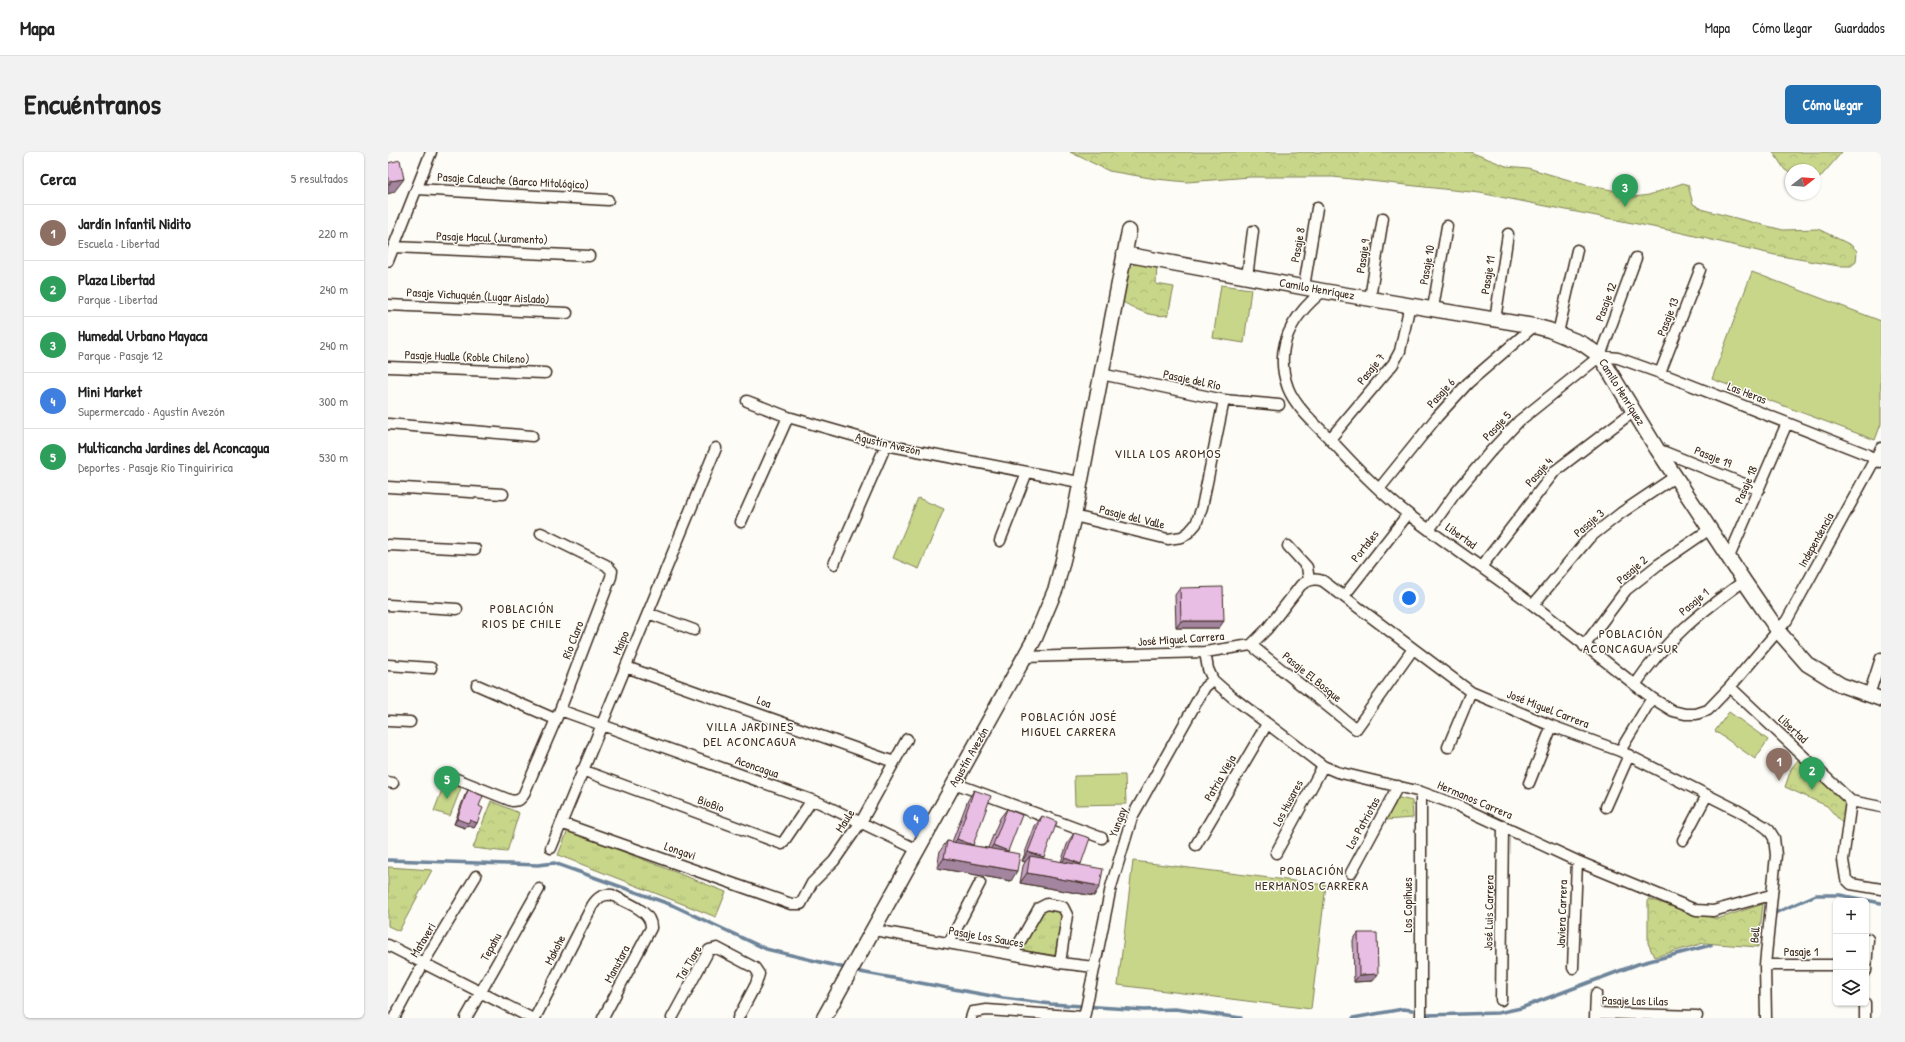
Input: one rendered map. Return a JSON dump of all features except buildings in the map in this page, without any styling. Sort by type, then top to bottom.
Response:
[{"type":"street","points":[[388,261],[431,152]]},
{"type":"street","name":"Pasaje Caleuche (Barco Mitológico)","points":[[417,189],[608,200]]},
{"type":"street","name":"Pasaje 8","points":[[1304,287],[1317,208]]},
{"type":"street","name":"Pasaje 9","points":[[1370,298],[1383,218]]},
{"type":"street","name":"Pasaje 10","points":[[1433,308],[1447,226]]},
{"type":"street","name":"Agustín Avezón","points":[[824,1018],[1035,638],[1056,588],[1074,516],[1079,482],[1129,231]]},
{"type":"street","points":[[1247,277],[1252,231]]},
{"type":"street","name":"Pasaje 11","points":[[1495,320],[1508,234]]},
{"type":"street","name":"Pasaje Macul (Juramento)","points":[[394,247],[589,256]]},
{"type":"street","points":[[1558,334],[1577,250]]},
{"type":"street","name":"Camilo Henríquez","points":[[1124,254],[1323,291],[1410,304],[1534,326],[1583,344],[1600,356],[1657,449],[1779,632],[1808,664],[1841,685],[1875,697]]},
{"type":"street","name":"Pasaje 12","points":[[1600,356],[1636,258]]},
{"type":"street","name":"Pasaje 13","points":[[1660,373],[1700,270]]},
{"type":"street","name":"Libertad","points":[[1323,291],[1308,304],[1298,316],[1287,336],[1283,363],[1289,390],[1299,405],[1330,439],[1379,488],[1408,514],[1533,605],[1652,698],[1673,710],[1685,714],[1696,714],[1708,710],[1779,632]]},
{"type":"street","name":"Pasaje 7","points":[[1330,439],[1394,364],[1400,351],[1410,304]]},
{"type":"street","name":"Pasaje Vichuquén (Lugar Aislado)","points":[[388,305],[568,313]]},
{"type":"street","name":"Pasaje 6","points":[[1379,488],[1437,417],[1468,383],[1534,326]]},
{"type":"street","name":"Las Heras","points":[[1600,356],[1618,358],[1660,373],[1866,454],[1878,461]]},
{"type":"street","name":"Pasaje 5","points":[[1429,530],[1454,495],[1490,452],[1519,421],[1600,356]]},
{"type":"street","name":"Pasaje Hualle (Roble Chileno)","points":[[388,367],[545,373]]},
{"type":"street","name":"Pasaje del Río","points":[[1101,374],[1224,400],[1278,405]]},
{"type":"street","name":"Pasaje del Valle","points":[[1074,516],[1168,539],[1182,537],[1189,532],[1196,524],[1202,507],[1224,400]]},
{"type":"street","name":"Agustín Avezón","points":[[747,401],[788,416],[886,445],[1079,482]]},
{"type":"street","name":"Pasaje 4","points":[[1481,567],[1555,470],[1634,412]]},
{"type":"street","points":[[741,522],[788,416]]},
{"type":"street","name":"Pasaje 18","points":[[1729,557],[1787,423]]},
{"type":"street","points":[[388,424],[532,436]]},
{"type":"street","points":[[834,564],[886,445]]},
{"type":"street","name":"Maipo","points":[[551,848],[716,448]]},
{"type":"street","name":"Independencia","points":[[1779,632],[1788,620],[1878,461],[1881,448]]},
{"type":"street","name":"Pasaje 19","points":[[1657,449],[1759,490]]},
{"type":"street","points":[[1000,541],[1027,472]]},
{"type":"street","name":"Pasaje 3","points":[[1533,605],[1589,538],[1621,513],[1676,476]]},
{"type":"street","points":[[388,487],[503,494]]},
{"type":"street","name":"Portales","points":[[1344,596],[1408,514]]},
{"type":"street","name":"Pasaje 2","points":[[1584,646],[1626,590],[1659,564],[1710,529]]},
{"type":"street","name":"Río Claro","points":[[449,776],[512,801],[519,800],[526,792],[558,714],[612,570],[606,565],[542,533]]},
{"type":"street","points":[[388,545],[475,549]]},
{"type":"street","points":[[1251,645],[1267,629],[1301,585],[1309,580],[1307,567],[1288,546]]},
{"type":"street","name":"José Miguel Carrera","points":[[1309,580],[1317,579],[1323,581],[1471,692],[1552,726],[1624,753],[1737,810],[1769,830],[1774,838],[1776,855]]},
{"type":"street","name":"Pasaje 1","points":[[1635,685],[1668,642],[1708,607],[1744,580]]},
{"type":"street","points":[[388,605],[457,608]]},
{"type":"street","points":[[648,613],[694,630]]},
{"type":"street","name":"José Miguel Carrera","points":[[1024,657],[1205,652],[1251,645]]},
{"type":"street","name":"Pasaje El Bosque","points":[[1251,645],[1356,729],[1413,649]]},
{"type":"street","name":"Hermanos Carrera","points":[[1205,652],[1208,669],[1213,680],[1231,696],[1323,766],[1343,774],[1421,792],[1468,809],[1577,861],[1696,910],[1714,911],[1771,895]]},
{"type":"street","points":[[1875,697],[1881,658]]},
{"type":"street","points":[[388,665],[431,668]]},
{"type":"street","name":"Loa","points":[[626,667],[894,762]]},
{"type":"street","name":"Yungay","points":[[1084,1017],[1111,887],[1132,817],[1205,687],[1213,680]]},
{"type":"street","name":"Aconcagua","points":[[477,685],[558,714],[601,726],[812,800],[918,850]]},
{"type":"street","name":"Libertad","points":[[1730,687],[1851,801]]},
{"type":"street","points":[[1448,747],[1471,692]]},
{"type":"street","points":[[1606,807],[1624,753],[1652,698]]},
{"type":"street","points":[[388,721],[410,722]]},
{"type":"street","name":"Patria Vieja","points":[[1196,845],[1267,724]]},
{"type":"street","points":[[1529,783],[1552,726]]},
{"type":"street","name":"Maule","points":[[792,904],[801,904],[812,883],[834,861],[861,822],[907,739]]},
{"type":"street","name":"Los Husares","points":[[1276,853],[1323,766]]},
{"type":"street","name":"BioBio","points":[[582,770],[782,844],[812,800]]},
{"type":"street","points":[[954,783],[1102,838]]},
{"type":"street","name":"Los Patriotas","points":[[1350,873],[1398,786]]},
{"type":"street","name":"Los Copihues","points":[[1421,792],[1421,1018]]},
{"type":"street","points":[[1682,840],[1707,795]]},
{"type":"street","points":[[1881,807],[1851,801],[1843,860],[1843,871],[1846,879],[1852,884],[1881,889]]},
{"type":"street","name":"Longavi","points":[[561,823],[792,904]]},
{"type":"street","name":"José Luis Carrera","points":[[1501,1000],[1504,826]]},
{"type":"street","name":"Bell","points":[[1766,1018],[1765,965],[1776,855]]},
{"type":"street","name":"Javiera Carrera","points":[[1573,968],[1577,861]]},
{"type":"street","name":"Mataveri","points":[[394,1018],[424,962],[476,876]]},
{"type":"street","points":[[949,943],[980,883]]},
{"type":"street","name":"Tepahu","points":[[466,1018],[539,889]]},
{"type":"street","name":"Manutara","points":[[602,896],[612,895],[647,914],[651,922],[651,928],[603,1018]]},
{"type":"street","name":"Makohe","points":[[535,1018],[592,906],[602,896]]},
{"type":"street","points":[[1013,954],[1039,908],[1047,904],[1063,906],[1067,915],[1060,962]]},
{"type":"street","name":"Pasaje Los Sauces","points":[[874,930],[1094,967]]},
{"type":"street","points":[[388,945],[424,962],[531,1018]]},
{"type":"street","name":"Tai Tiare","points":[[672,1018],[712,948],[717,948],[755,968],[759,974],[756,984],[738,1018]]},
{"type":"street","name":"Pasaje 1","points":[[1765,965],[1833,965]]},
{"type":"street","points":[[1595,1016],[1596,994]]},
{"type":"street","points":[[1865,1006],[1865,1018]]},
{"type":"street","points":[[972,1015],[987,1010],[1084,1017]]},
{"type":"street","name":"Pasaje Las Lilas","points":[[1595,1016],[1698,1016]]},
{"type":"green space","points":[[1070,152],[1470,152],[1506,166],[1528,168],[1586,185],[1617,191],[1634,197],[1649,195],[1683,183],[1688,185],[1693,204],[1704,210],[1783,230],[1818,229],[1851,245],[1857,251],[1856,262],[1851,266],[1839,266],[1775,255],[1678,232],[1480,193],[1333,177],[1250,177],[1187,182],[1156,179],[1109,171]]},
{"type":"green space","points":[[1773,152],[1842,152],[1821,176],[1821,164],[1785,164],[1785,170]]},
{"type":"green space","points":[[1136,263],[1157,265],[1156,284],[1174,287],[1168,315],[1162,316],[1150,314],[1123,302],[1127,275],[1132,266]]},
{"type":"green space","points":[[1752,272],[1881,321],[1881,424],[1875,440],[1712,379]]},
{"type":"green space","points":[[1221,285],[1251,289],[1244,343],[1213,338]]},
{"type":"green space","points":[[918,498],[944,509],[919,569],[893,558]]},
{"type":"green space","points":[[1729,712],[1768,740],[1755,759],[1715,731]]},
{"type":"green space","points":[[1798,760],[1846,804],[1843,824],[1827,806],[1785,787],[1791,769]]},
{"type":"green space","points":[[1125,775],[1126,804],[1075,805],[1074,776]]},
{"type":"green space","points":[[445,782],[461,788],[450,816],[434,811]]},
{"type":"green space","points":[[1396,797],[1412,801],[1413,818],[1385,820]]},
{"type":"green space","points":[[491,801],[519,813],[507,852],[473,848]]},
{"type":"green space","points":[[568,830],[726,892],[716,917],[558,855]]},
{"type":"green space","points":[[1133,861],[1326,885],[1311,1009],[1118,985]]},
{"type":"green space","points":[[388,867],[432,870],[399,931],[388,926]]},
{"type":"green space","points":[[1648,899],[1717,919],[1763,904],[1758,947],[1704,943],[1654,957],[1648,943]]},
{"type":"green space","points":[[1044,908],[1062,911],[1058,956],[1021,950]]},
{"type":"waterway","points":[[388,860],[538,865],[554,863],[672,905],[766,949],[845,968]]},
{"type":"waterway","points":[[1775,913],[1816,895],[1840,895],[1881,903]]},
{"type":"waterway","points":[[1427,1015],[1498,1013],[1521,1008],[1638,964],[1711,945]]},
{"type":"waterway","points":[[860,972],[1003,998],[1051,1004],[1144,1010],[1175,1009],[1241,1018]]},
{"type":"waterway","points":[[1353,1018],[1403,1009],[1412,1010]]},
{"type":"place","name":"Humedal Urbano Mayaca","points":[[1625,207]]},
{"type":"place","name":"Jardín Infantil Nidito","points":[[1779,781]]},
{"type":"place","name":"Plaza Libertad","points":[[1812,790]]},
{"type":"place","name":"Multicancha Jardines del Aconcagua","points":[[447,799]]},
{"type":"place","name":"Mini Market","points":[[916,838]]},
{"type":"district","name":"VILLA LOS AROMOS","points":[[1168,453]]},
{"type":"district","name":"POBLACIÓN RIOS DE CHILE","points":[[522,616]]},
{"type":"district","name":"POBLACIÓN ACONCAGUA SUR","points":[[1631,640]]},
{"type":"district","name":"POBLACIÓN JOSÉ MIGUEL CARRERA","points":[[1069,724]]},
{"type":"district","name":"VILLA JARDINES DEL ACONCAGUA","points":[[750,734]]},
{"type":"district","name":"POBLACIÓN HERMANOS CARRERA","points":[[1312,878]]}]
